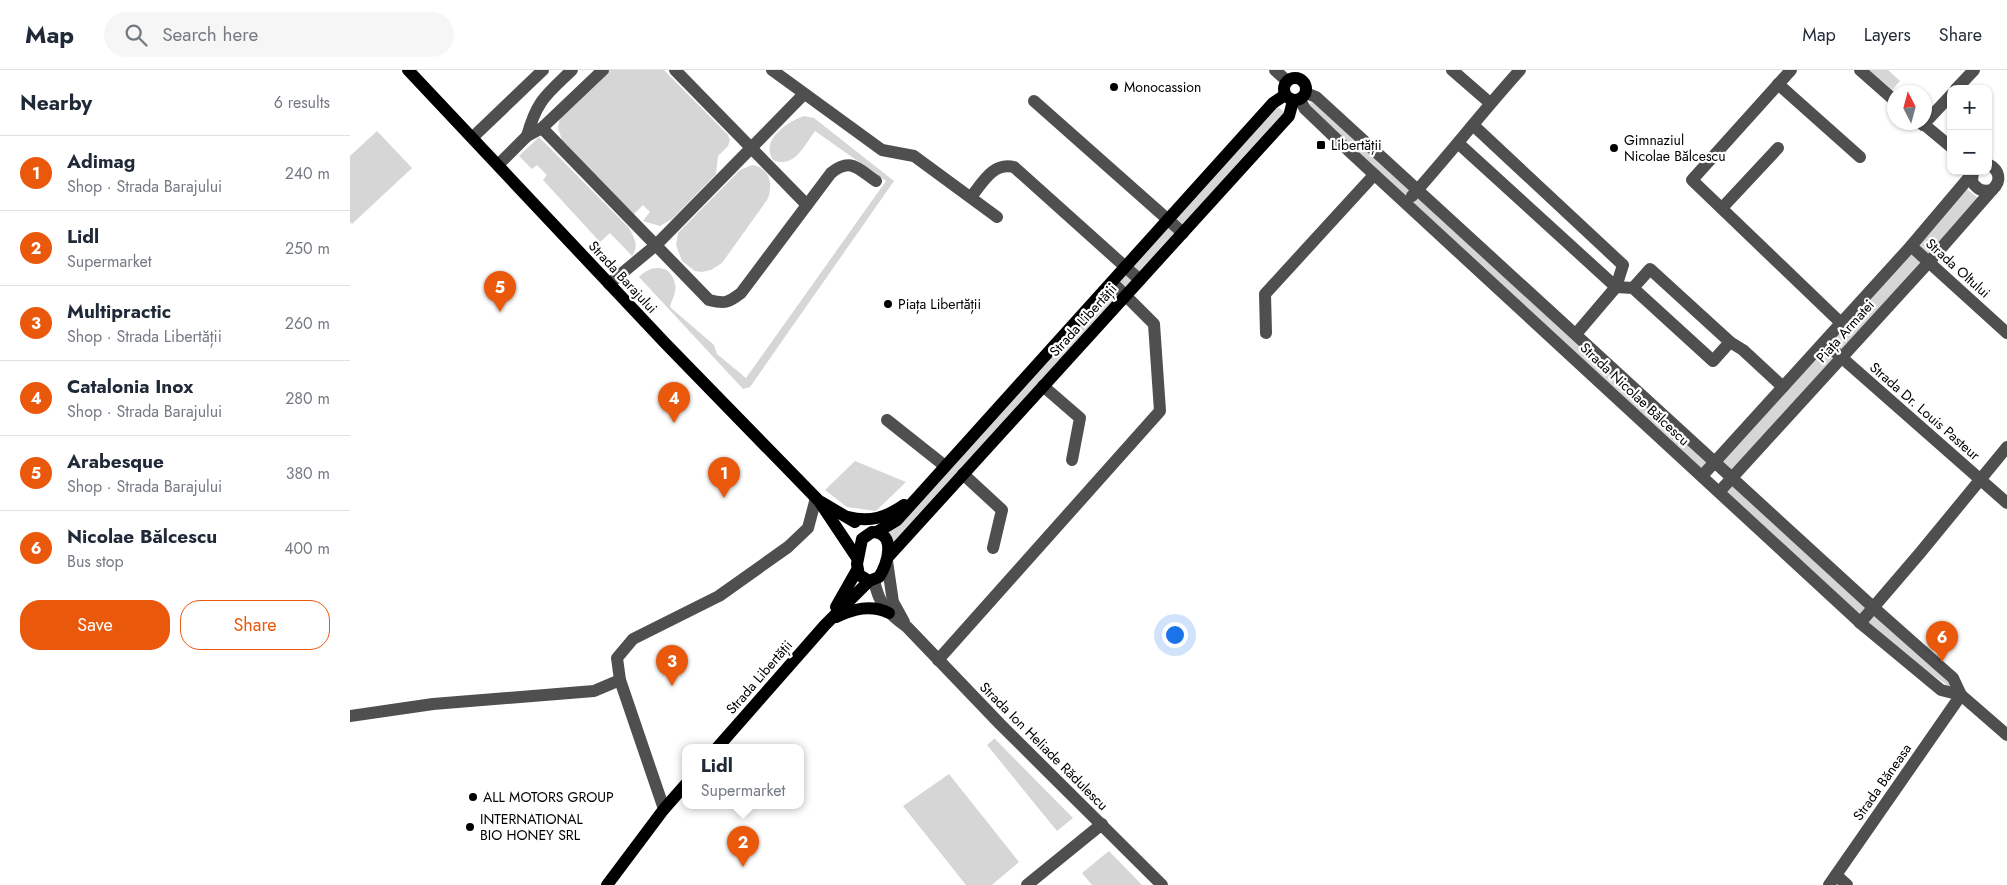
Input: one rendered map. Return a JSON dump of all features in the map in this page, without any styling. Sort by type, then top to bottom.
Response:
[{"type":"main road","name":"Strada Barajului","points":[[408,70],[499,164],[609,284],[818,500],[857,564]]},
{"type":"main road","points":[[1303,80],[1311,70]]},
{"type":"main road","points":[[1295,78],[1303,80],[1307,86],[1296,97],[1284,88],[1287,81],[1295,78]]},
{"type":"main road","name":"Strada Libertății","points":[[875,532],[897,520],[1273,103],[1296,97]]},
{"type":"main road","name":"Strada Libertății","points":[[888,559],[963,474],[1290,116],[1296,97]]},
{"type":"main road","points":[[848,517],[867,520],[880,518],[894,512],[924,490]]},
{"type":"main road","name":"Strada Barajului","points":[[818,500],[875,532]]},
{"type":"main road","points":[[875,532],[884,536],[887,541],[888,559],[879,577],[872,581],[860,575],[857,564],[862,539],[875,532]]},
{"type":"main road","name":"Strada Libertății","points":[[828,622],[857,564]]},
{"type":"main road","name":"Strada Libertății","points":[[721,744],[828,622],[872,581]]},
{"type":"main road","points":[[828,622],[859,608],[873,608],[889,613]]},
{"type":"main road","points":[[607,885],[664,809],[682,789]]},
{"type":"street","points":[[473,137],[543,70]]},
{"type":"street","points":[[527,136],[533,114],[543,98],[572,70]]},
{"type":"street","points":[[499,164],[527,136],[542,128],[603,70]]},
{"type":"street","points":[[675,70],[807,204]]},
{"type":"street","points":[[772,70],[882,150],[914,156],[997,217]]},
{"type":"street","points":[[1275,70],[1287,81]]},
{"type":"street","points":[[1452,70],[1490,103]]},
{"type":"street","points":[[1405,203],[1520,70]]},
{"type":"street","points":[[1791,70],[1692,180],[1841,323]]},
{"type":"street","points":[[1860,70],[1887,94]]},
{"type":"street","points":[[1960,85],[1974,70]]},
{"type":"street","points":[[1778,84],[1860,157]]},
{"type":"street","points":[[609,284],[656,246],[804,94]]},
{"type":"street","name":"Strada Nicolae Bălcescu","points":[[1296,97],[1305,110],[1374,175],[1860,623],[1942,690],[1961,695]]},
{"type":"street","name":"Strada Nicolae Bălcescu","points":[[1296,97],[1316,97],[1874,608],[1953,678],[1961,695],[2007,735]]},
{"type":"street","points":[[1932,114],[1947,99]]},
{"type":"street","points":[[1034,101],[1183,233]]},
{"type":"street","points":[[1473,125],[1624,265],[1616,287],[1576,334]]},
{"type":"street","points":[[542,128],[709,300],[721,304],[731,301],[746,288],[831,172],[844,164],[854,166],[876,181]]},
{"type":"street","points":[[1929,130],[1947,145]]},
{"type":"street","points":[[1458,143],[1616,287],[1633,288],[1713,361],[1730,342]]},
{"type":"street","points":[[1722,208],[1778,148]]},
{"type":"street","points":[[971,197],[993,170],[1004,165],[1014,167],[1140,280]]},
{"type":"street","points":[[1972,175],[1972,182],[1976,188],[1984,191],[1999,181],[1998,174],[1992,166]]},
{"type":"street","points":[[1266,333],[1265,294],[1374,175]]},
{"type":"street","name":"Piața Armatei","points":[[1702,476],[1910,246],[1969,175]]},
{"type":"street","name":"Piața Armatei","points":[[1719,492],[1929,262],[1999,181]]},
{"type":"street","name":"Strada Oltului","points":[[1910,246],[2007,333]]},
{"type":"street","points":[[1633,288],[1650,269],[1730,342],[1743,350],[1783,387]]},
{"type":"street","points":[[938,660],[1160,411],[1154,324],[1112,282]]},
{"type":"street","name":"Strada Dr. Louis Pasteur","points":[[1824,342],[2007,502]]},
{"type":"street","points":[[1043,386],[1080,418],[1072,460]]},
{"type":"street","points":[[887,420],[945,466]]},
{"type":"street","points":[[1860,623],[2007,447]]},
{"type":"street","points":[[963,474],[1002,510],[993,548]]},
{"type":"street","points":[[664,809],[620,680],[617,658],[633,639],[719,596],[788,547],[808,528],[818,500]]},
{"type":"street","name":"Strada Ion Heliade Rădulescu","points":[[888,559],[894,602],[907,627]]},
{"type":"street","name":"Strada Ion Heliade Rădulescu","points":[[872,581],[877,594],[889,613],[907,627],[1000,724],[1162,885]]},
{"type":"street","points":[[350,716],[433,704],[594,690],[620,680]]},
{"type":"street","name":"Strada Băneasa","points":[[1832,880],[1961,695]]},
{"type":"street","points":[[1027,885],[1102,824]]},
{"type":"street","points":[[1832,880],[1847,885]]},
{"type":"shaded area","points":[[608,70],[664,70],[728,135],[730,140],[728,146],[718,156],[716,174],[672,219],[660,226],[643,221],[650,212],[643,205],[634,214],[562,140],[558,128],[560,116]]},
{"type":"shaded area","points":[[1869,70],[1888,70],[1900,81],[1896,85],[1887,86]]},
{"type":"shaded area","points":[[1317,97],[1715,461],[1962,185],[1982,201],[1732,477],[1874,608],[1961,695],[1865,627],[1719,492],[1732,478],[1715,462],[1702,476],[1305,109]]},
{"type":"shaded area","points":[[1273,103],[1289,116],[888,557],[884,536]]},
{"type":"shaded area","points":[[804,116],[814,118],[894,181],[750,387],[743,389],[639,277],[654,268],[665,269],[669,272],[673,277],[675,287],[670,307],[714,345],[717,354],[746,378],[886,181],[815,131],[793,159],[780,162],[773,160],[770,146],[777,133],[783,127]]},
{"type":"shaded area","points":[[377,131],[412,168],[352,224],[350,222],[350,156]]},
{"type":"shaded area","points":[[539,137],[629,228],[635,242],[632,256],[610,233],[600,242],[543,180],[547,175],[537,165],[532,169],[519,156]]},
{"type":"shaded area","points":[[752,165],[767,173],[770,189],[767,200],[722,263],[711,270],[695,271],[682,261],[676,245],[678,233],[740,170]]},
{"type":"shaded area","points":[[855,461],[906,482],[876,511],[847,507],[825,490]]},
{"type":"shaded area","points":[[995,738],[1073,818],[1057,831],[987,745]]},
{"type":"shaded area","points":[[949,774],[1019,862],[992,885],[966,885],[903,806]]},
{"type":"shaded area","points":[[1109,851],[1142,885],[1092,885],[1082,873]]},
{"type":"place","name":"Monocassion","points":[[1114,87]]},
{"type":"place","name":"Libertății","points":[[1321,145]]},
{"type":"place","name":"Gimnaziul Nicolae Bălcescu","points":[[1614,148]]},
{"type":"place","name":"Piața Libertății","points":[[888,304]]},
{"type":"place","name":"Arabesque","points":[[500,312]]},
{"type":"place","name":"Catalonia Inox","points":[[674,423]]},
{"type":"place","name":"Adimag","points":[[724,498]]},
{"type":"place","name":"Nicolae Bălcescu","points":[[1942,662]]},
{"type":"place","name":"Multipractic","points":[[672,686]]},
{"type":"place","name":"ALL MOTORS GROUP","points":[[473,797]]},
{"type":"place","name":"INTERNATIONAL BIO HONEY SRL","points":[[470,827]]},
{"type":"place","name":"Lidl","points":[[743,867]]}]
